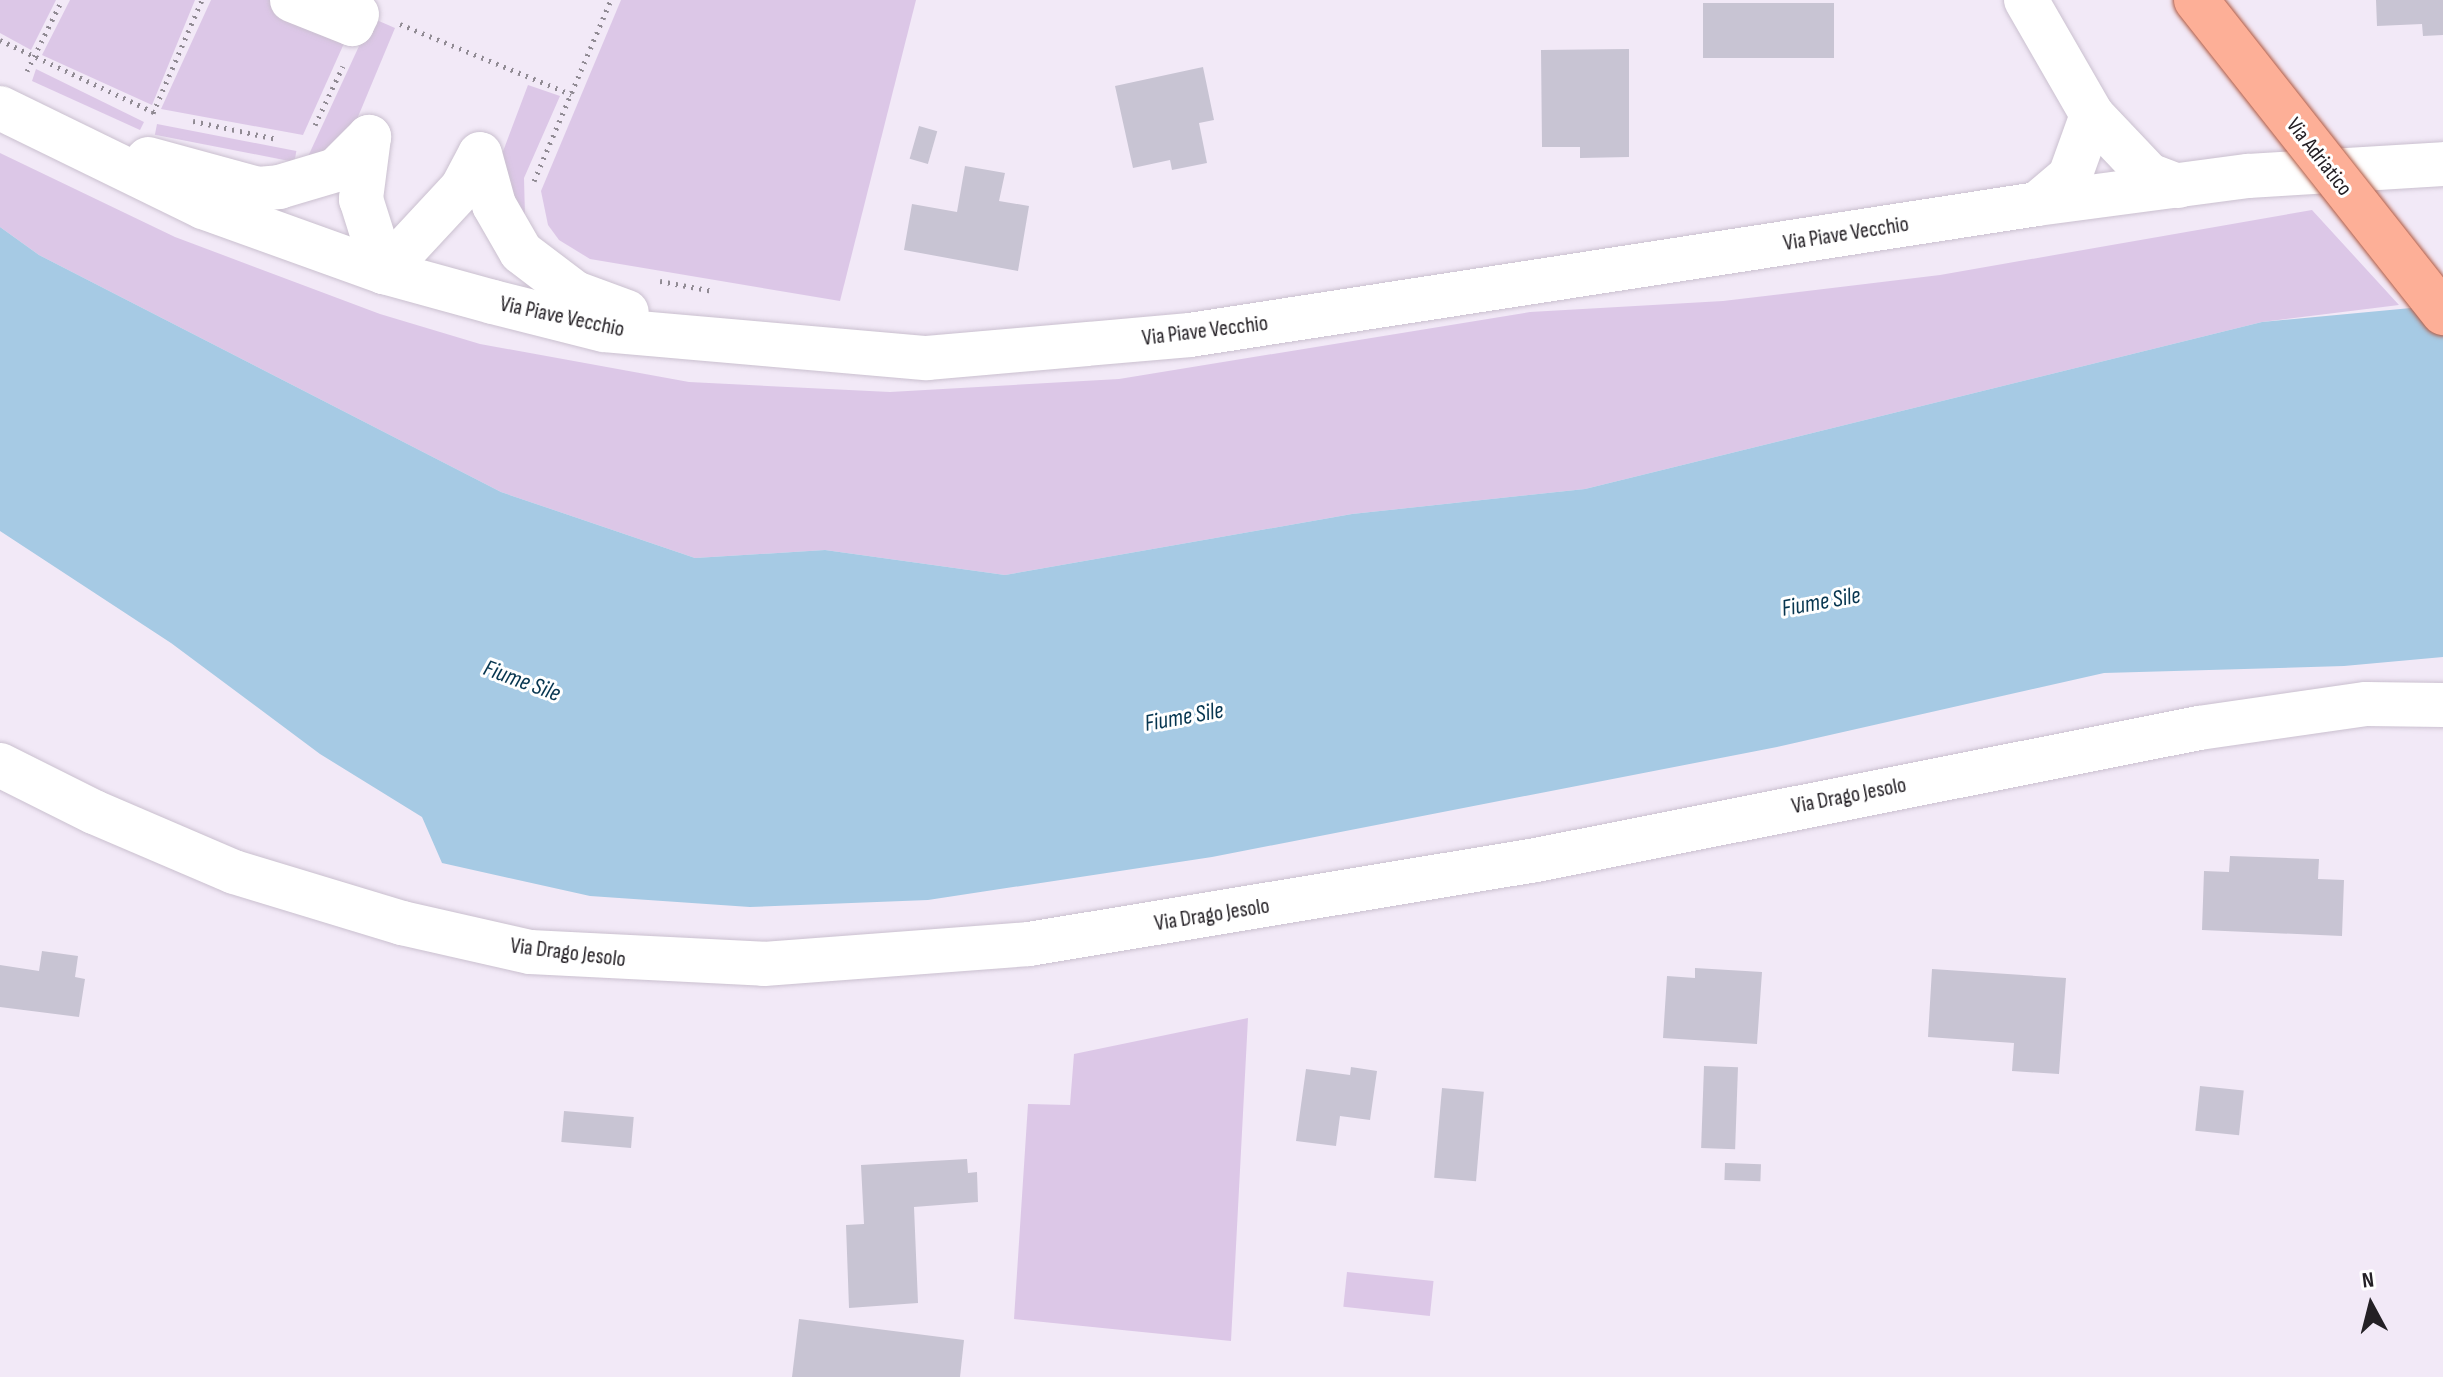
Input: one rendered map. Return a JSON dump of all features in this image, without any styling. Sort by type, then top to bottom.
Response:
[{"type":"main road","name":"Via Adriatico","points":[[2196,0],[2443,313]]},
{"type":"street","points":[[292,0],[367,29]]},
{"type":"street","points":[[2026,0],[2092,115],[2149,175],[2178,186]]},
{"type":"street","name":"Via Piave Vecchio","points":[[0,108],[203,207],[384,272],[604,330],[927,358],[1190,335],[2037,204],[2178,186],[2443,164]]},
{"type":"street","points":[[2037,204],[2070,176],[2092,115]]},
{"type":"street","points":[[45,132],[258,189],[303,183],[336,170],[369,137],[361,199],[384,272],[462,188],[480,154],[494,205],[521,252],[575,293],[696,338]]},
{"type":"street","name":"Via Drago Jesolo","points":[[0,765],[94,812],[234,872],[402,923],[530,952],[764,964],[1029,944],[1536,860],[2199,728],[2366,704],[2443,705]]},
{"type":"path","points":[[33,57],[62,0]]},
{"type":"path","points":[[153,113],[202,0]]},
{"type":"path","points":[[532,186],[611,0]]},
{"type":"path","points":[[312,131],[367,29],[571,94]]},
{"type":"path","points":[[0,40],[153,113],[169,116]]},
{"type":"path","points":[[184,119],[290,141]]},
{"type":"path","points":[[648,279],[726,293]]},
{"type":"shaded area","points":[[0,0],[56,0],[31,50],[0,33]]},
{"type":"shaded area","points":[[70,0],[195,0],[152,105],[42,55]]},
{"type":"shaded area","points":[[211,0],[270,0],[350,30],[303,135],[161,109]]},
{"type":"shaded area","points":[[621,0],[916,0],[840,301],[590,259],[559,240],[548,225],[541,191]]},
{"type":"shaded area","points":[[372,18],[395,28],[355,124],[343,141],[305,163]]},
{"type":"shaded area","points":[[36,69],[144,122],[140,130],[32,81]]},
{"type":"shaded area","points":[[528,85],[560,96],[524,178],[525,217],[517,224],[502,154]]},
{"type":"shaded area","points":[[157,124],[296,151],[294,162],[155,135]]},
{"type":"shaded area","points":[[0,153],[175,237],[380,314],[480,344],[689,382],[890,392],[1119,379],[1530,312],[1723,301],[1940,275],[2312,210],[2399,305],[2262,322],[1585,489],[1352,514],[1005,575],[825,550],[695,558],[501,492],[39,255],[0,227]]},
{"type":"shaded area","points":[[1248,1018],[1231,1341],[1014,1319],[1028,1104],[1070,1105],[1074,1054]]},
{"type":"shaded area","points":[[1347,1272],[1434,1281],[1430,1316],[1343,1307]]},
{"type":"water","name":"Fiume Sile","points":[[0,227],[39,255],[501,492],[695,558],[825,550],[1005,575],[1352,514],[1585,489],[2262,322],[2443,305],[2443,657],[2344,666],[2104,673],[1777,747],[1212,857],[928,900],[750,907],[590,896],[442,863],[422,817],[320,754],[171,643],[0,531]]},
{"type":"building","points":[[2376,0],[2443,0],[2443,35],[2423,36],[2422,24],[2377,26]]},
{"type":"building","points":[[1703,3],[1834,3],[1834,58],[1703,58]]},
{"type":"building","points":[[1629,49],[1629,157],[1580,158],[1580,147],[1542,147],[1541,50]]},
{"type":"building","points":[[1203,67],[1214,120],[1199,123],[1207,163],[1172,170],[1170,160],[1133,168],[1115,86]]},
{"type":"building","points":[[919,126],[937,131],[928,164],[910,159]]},
{"type":"building","points":[[965,166],[1005,173],[999,201],[1029,206],[1018,271],[904,250],[912,204],[957,212]]},
{"type":"building","points":[[2230,856],[2319,859],[2318,879],[2344,880],[2342,936],[2202,930],[2204,871],[2229,872]]},
{"type":"building","points":[[42,951],[78,956],[75,977],[85,979],[79,1017],[0,1007],[0,965],[39,971]]},
{"type":"building","points":[[1695,968],[1762,972],[1757,1044],[1663,1038],[1667,976],[1695,978]]},
{"type":"building","points":[[1932,969],[2066,978],[2059,1074],[2012,1071],[2014,1043],[1928,1037]]},
{"type":"building","points":[[1704,1066],[1738,1067],[1735,1149],[1701,1148]]},
{"type":"building","points":[[1351,1067],[1377,1071],[1370,1120],[1340,1116],[1336,1146],[1296,1141],[1306,1069],[1350,1075]]},
{"type":"building","points":[[2200,1086],[2244,1091],[2239,1135],[2195,1131]]},
{"type":"building","points":[[1442,1088],[1484,1092],[1476,1181],[1434,1178]]},
{"type":"building","points":[[564,1111],[634,1117],[631,1148],[561,1142]]},
{"type":"building","points":[[967,1159],[968,1173],[977,1172],[978,1202],[914,1207],[918,1303],[849,1308],[846,1225],[864,1224],[861,1165]]},
{"type":"building","points":[[1725,1163],[1761,1164],[1760,1181],[1724,1180]]},
{"type":"building","points":[[799,1319],[964,1340],[960,1377],[792,1377]]}]
